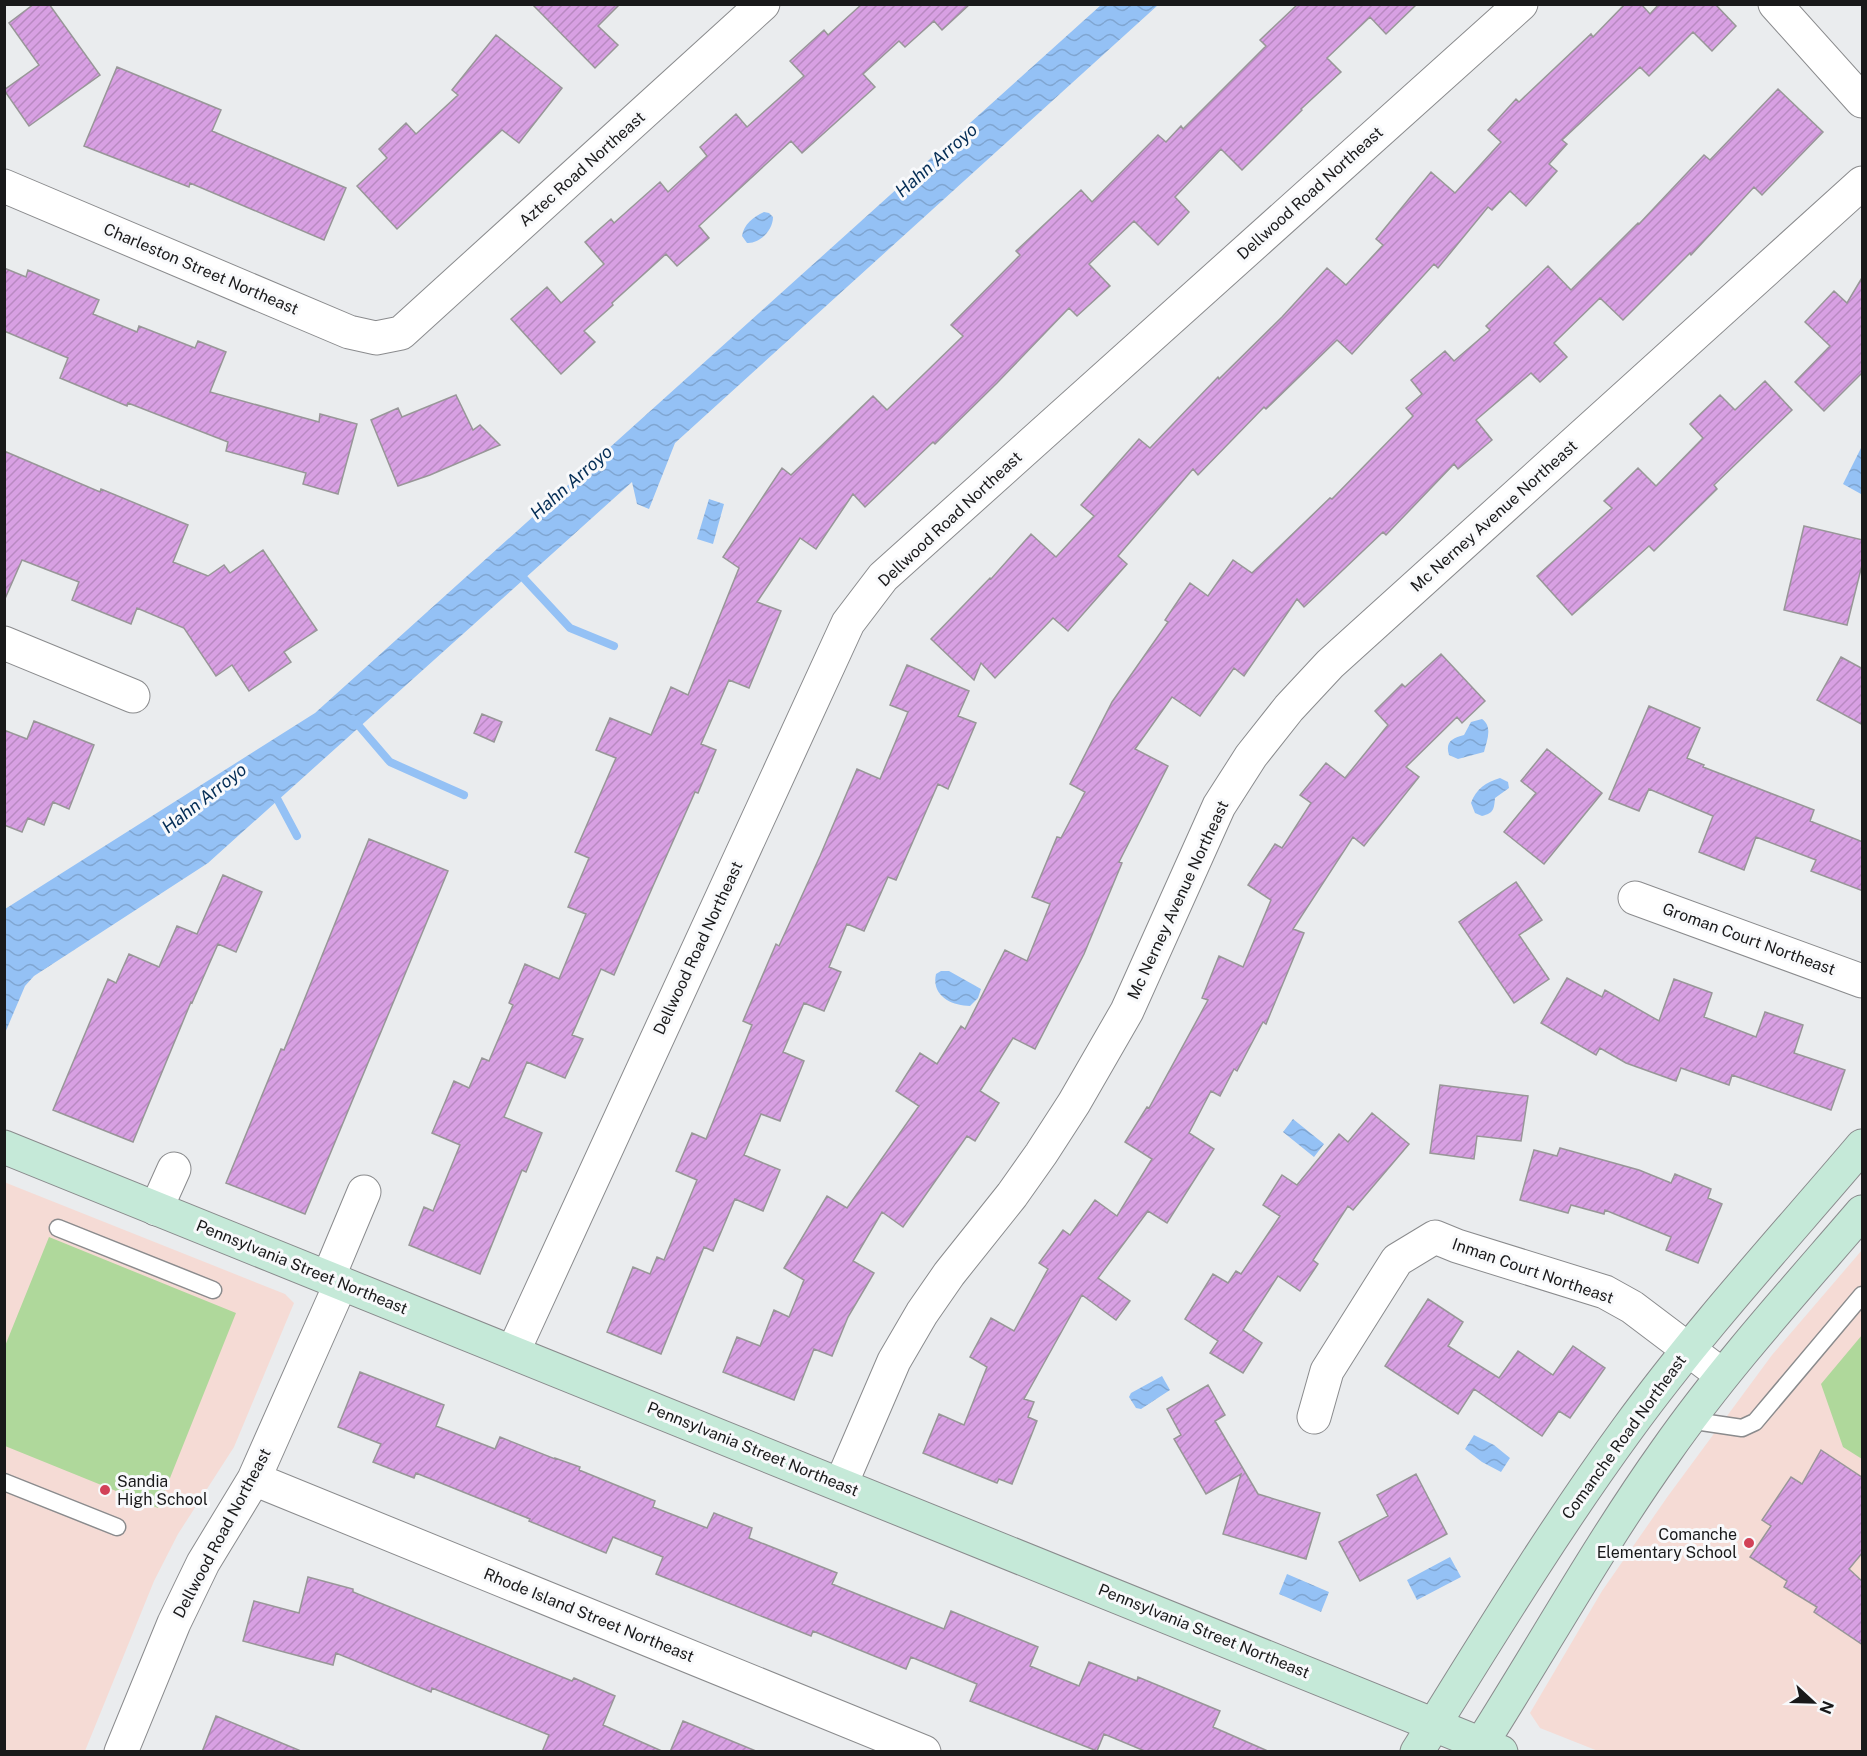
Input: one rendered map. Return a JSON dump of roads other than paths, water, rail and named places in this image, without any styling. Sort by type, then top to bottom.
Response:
[{"type":"street","name":"Aztec Road Northeast","points":[[401,333],[763,4]]},
{"type":"street","name":"Dellwood Road Northeast","points":[[513,1352],[848,623],[883,577],[1521,4]]},
{"type":"street","points":[[1775,4],[1863,100]]},
{"type":"street","name":"Mc Nerney Avenue Northeast","points":[[841,1484],[894,1361],[922,1313],[1041,1154],[1074,1103],[1126,1011],[1219,806],[1251,756],[1289,708],[1330,664],[1863,183]]},
{"type":"street","name":"Charleston Street Northeast","points":[[4,186],[349,332],[376,338],[401,333]]},
{"type":"street","points":[[4,643],[133,696]]},
{"type":"street","name":"Groman Court Northeast","points":[[1635,898],[1863,981]]},
{"type":"street","name":"Comanche Road Northeast","points":[[1417,1752],[1574,1506],[1628,1429],[1688,1349],[1863,1146]]},
{"type":"street","name":"Pennsylvania Street Northeast","points":[[4,1147],[1434,1724],[1486,1749]]},
{"type":"street","points":[[156,1209],[174,1169]]},
{"type":"street","points":[[335,1280],[364,1192]]},
{"type":"street","points":[[1486,1749],[1615,1526],[1688,1420],[1722,1375],[1863,1212]]},
{"type":"street","name":"Inman Court Northeast","points":[[1314,1417],[1327,1371],[1397,1260],[1435,1237],[1605,1292],[1632,1307],[1722,1375]]},
{"type":"street","name":"Dellwood Road Northeast","points":[[121,1752],[174,1623],[203,1563],[254,1479],[335,1280]]},
{"type":"street","name":"Rhode Island Street Northeast","points":[[254,1479],[924,1752]]},
{"type":"lane","points":[[58,1228],[213,1290]]},
{"type":"lane","points":[[1688,1420],[1742,1428],[1755,1422],[1863,1295]]},
{"type":"lane","points":[[4,1482],[117,1527]]},
{"type":"water","name":"Hahn Arroyo","points":[[1101,5],[1158,5],[675,443],[649,509],[637,504],[632,482],[208,863],[34,976],[25,986],[5,1033],[5,909],[315,713]]},
{"type":"water","points":[[764,212],[773,217],[771,227],[761,239],[747,243],[742,236],[747,224]]},
{"type":"water","points":[[1862,446],[1862,492],[1861,494],[1843,484]]},
{"type":"water","points":[[709,499],[724,504],[713,544],[697,539]]},
{"type":"water","points":[[1482,719],[1488,730],[1484,752],[1458,759],[1449,755],[1450,741],[1464,735],[1471,722]]},
{"type":"water","points":[[1500,778],[1508,782],[1509,788],[1495,798],[1491,812],[1482,816],[1475,813],[1471,803],[1476,794],[1486,784]]},
{"type":"water","points":[[949,971],[981,989],[978,998],[970,1006],[963,1006],[944,998],[935,982],[936,974]]},
{"type":"water","points":[[1293,1119],[1324,1144],[1314,1157],[1283,1132]]},
{"type":"water","points":[[1162,1376],[1170,1390],[1141,1409],[1136,1408],[1129,1397],[1131,1393]]},
{"type":"water","points":[[1474,1435],[1494,1445],[1510,1458],[1501,1472],[1482,1462],[1465,1449]]},
{"type":"water","points":[[1450,1557],[1461,1577],[1417,1600],[1407,1580]]},
{"type":"water","points":[[1287,1574],[1329,1592],[1321,1612],[1279,1594]]},
{"type":"waterway","points":[[517,571],[570,628],[614,646]]},
{"type":"waterway","points":[[353,719],[390,762],[464,795]]},
{"type":"waterway","points":[[273,791],[297,836]]},
{"type":"place","name":"Sandia High School","points":[[105,1490]]},
{"type":"place","name":"Comanche Elementary School","points":[[1749,1543]]}]
